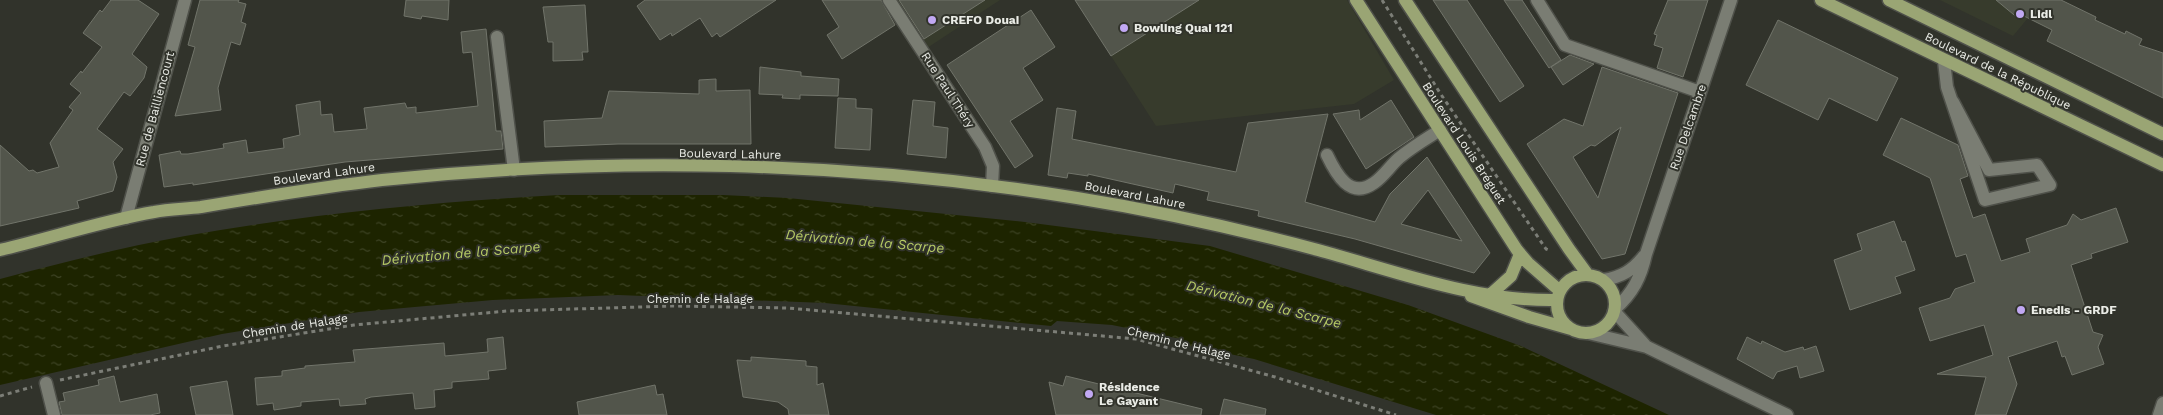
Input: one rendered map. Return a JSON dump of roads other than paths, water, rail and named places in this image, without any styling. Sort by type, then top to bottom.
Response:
[{"type":"main road","name":"Boulevard Louis Bréguet","points":[[1356,0],[1520,254],[1559,296]]},
{"type":"main road","points":[[1405,0],[1568,249],[1588,275]]},
{"type":"main road","name":"Boulevard de la République","points":[[1821,0],[2163,165]]},
{"type":"main road","name":"Boulevard de la République","points":[[1889,0],[2163,134]]},
{"type":"main road","name":"Boulevard Lahure","points":[[0,250],[126,218],[358,183],[514,170],[648,166],[787,169],[873,174],[992,186],[1101,202],[1292,243],[1455,288],[1539,300],[1559,296]]},
{"type":"main road","points":[[1491,294],[1510,276],[1520,254]]},
{"type":"main road","points":[[1588,275],[1603,280],[1614,295],[1615,310],[1605,326],[1588,333],[1571,328],[1560,316],[1559,296],[1571,279],[1588,275]]},
{"type":"main road","name":"Boulevard Lahure","points":[[1455,288],[1494,305],[1571,328]]},
{"type":"street","name":"Rue de Bailliencourt","points":[[126,218],[185,0]]},
{"type":"street","name":"Rue Paul Théry","points":[[889,0],[985,147],[993,166],[992,186]]},
{"type":"street","points":[[1537,0],[1565,46],[1700,92]]},
{"type":"street","name":"Rue Delcambre","points":[[1615,310],[1634,288],[1641,275],[1646,254],[1731,0]]},
{"type":"street","points":[[497,37],[514,170]]},
{"type":"street","points":[[1944,60],[1947,87],[1989,170],[2037,165],[2050,185],[1985,200],[1954,102]]},
{"type":"street","points":[[1327,155],[1340,180],[1349,186],[1363,188],[1374,183],[1398,159],[1440,130]]},
{"type":"street","name":"Rue Delcambre","points":[[1603,280],[1620,276],[1630,271],[1646,254]]},
{"type":"street","points":[[1615,310],[1647,347]]},
{"type":"street","points":[[1588,333],[1647,347],[1787,415]]},
{"type":"street","points":[[46,383],[54,415]]},
{"type":"street","points":[[2159,415],[2163,403]]},
{"type":"water","name":"Dérivation de la Scarpe","points":[[559,195],[723,195],[788,198],[1025,222],[1210,246],[1408,305],[1521,346],[1669,415],[1436,415],[1254,359],[1181,344],[1181,339],[1112,325],[1057,321],[1051,326],[825,303],[618,295],[493,300],[359,312],[222,334],[0,385],[0,279],[139,245],[231,228],[371,210]]},
{"type":"place","name":"Lidl","points":[[2020,14]]},
{"type":"place","name":"CREFO Douai","points":[[932,20]]},
{"type":"place","name":"Bowling Quai 121","points":[[1124,28]]},
{"type":"place","name":"Enedis - GRDF","points":[[2021,310]]},
{"type":"place","name":"Résidence Le Gayant","points":[[1089,394]]}]
